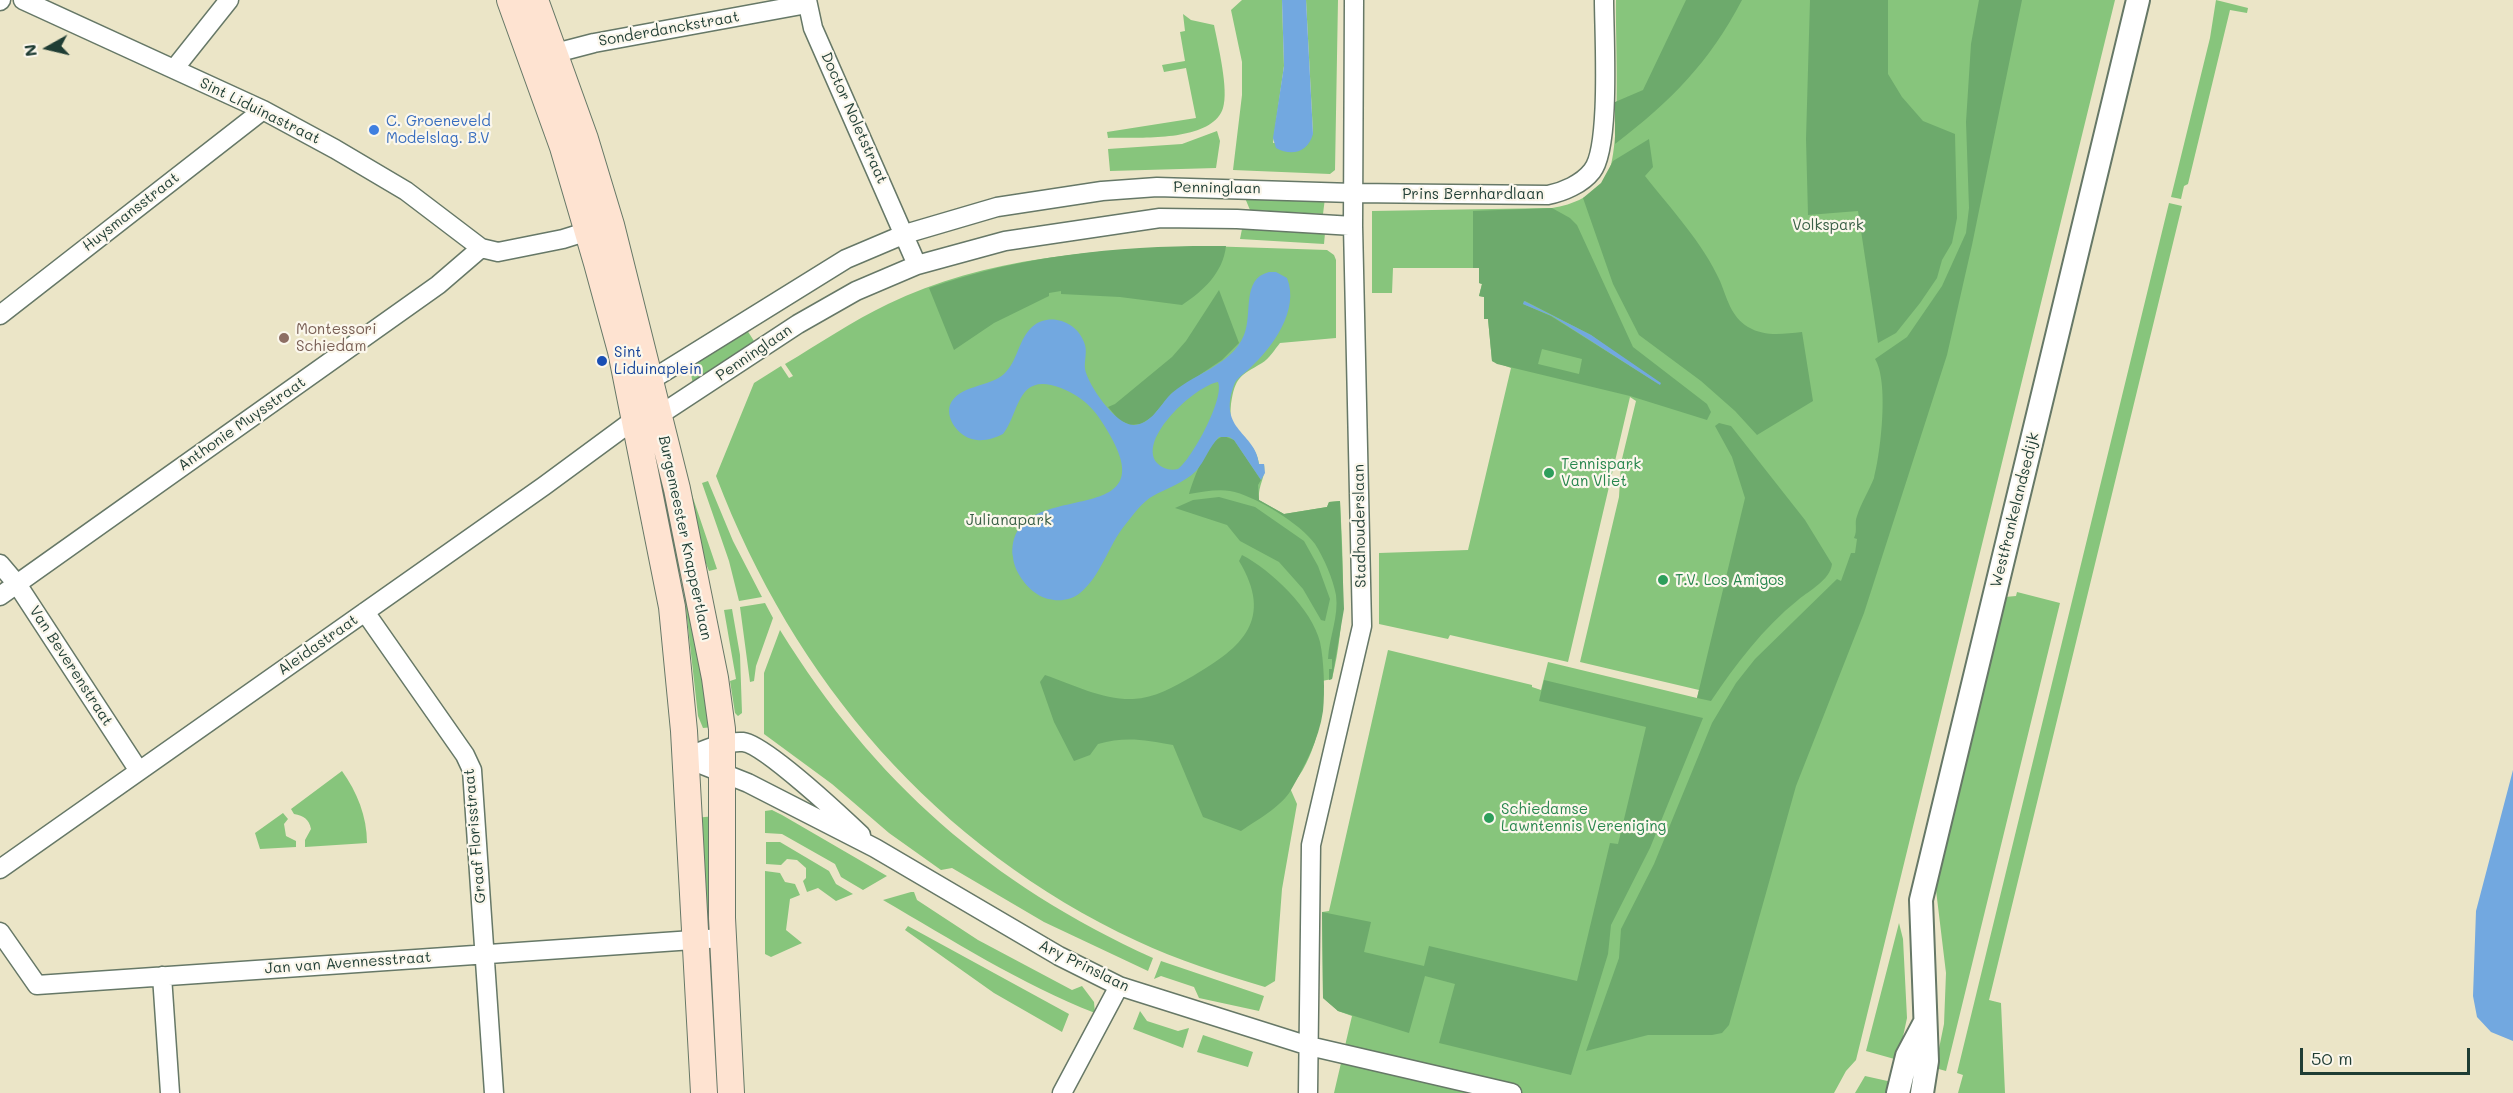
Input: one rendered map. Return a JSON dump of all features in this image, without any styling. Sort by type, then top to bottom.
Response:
[{"type":"main road","name":"Burgemeester Knappertlaan","points":[[510,0],[544,57]]},
{"type":"main road","name":"Burgemeester Knappertlaan","points":[[536,0],[544,57],[563,147],[600,228],[651,380],[646,417],[672,607],[685,758],[704,1093]]},
{"type":"main road","name":"Burgemeester Knappertlaan","points":[[600,228],[621,351],[677,489],[715,678],[722,743],[722,938],[731,1093]]},
{"type":"street","name":"Sint Liduinastraat","points":[[23,0],[263,110],[335,148],[406,191],[481,248]]},
{"type":"street","points":[[174,69],[229,0]]},
{"type":"street","name":"Stadhouderslaan","points":[[1308,1093],[1311,845],[1362,626],[1353,226],[1353,0]]},
{"type":"street","name":"Prins Bernhardlaan","points":[[1353,193],[1548,195],[1581,182],[1593,170],[1603,140],[1604,0]]},
{"type":"street","name":"Westfrankelandsedijk","points":[[1922,1093],[1927,1061],[1921,900],[2138,0]]},
{"type":"street","name":"Sonderdanckstraat","points":[[544,57],[594,43],[807,2]]},
{"type":"street","name":"Doctor Noletstraat","points":[[807,2],[813,28],[905,234]]},
{"type":"street","name":"Huysmansstraat","points":[[0,315],[263,110]]},
{"type":"street","name":"Penninglaan","points":[[651,380],[846,259],[905,234],[997,207],[1124,189],[1225,187],[1353,193]]},
{"type":"street","name":"Penninglaan","points":[[646,417],[856,291],[917,265],[1005,241],[1160,218],[1237,219],[1353,226]]},
{"type":"street","points":[[481,248],[498,252],[600,228]]},
{"type":"street","points":[[905,234],[917,265]]},
{"type":"street","name":"Anthonie Muysstraat","points":[[0,596],[438,285],[481,248]]},
{"type":"street","name":"Aleidastraat","points":[[0,869],[544,486],[646,417]]},
{"type":"street","name":"Van Beverenstraat","points":[[0,564],[17,584],[139,771]]},
{"type":"street","name":"Graaf Florisstraat","points":[[365,612],[465,755],[472,770],[494,1093]]},
{"type":"street","name":"Ary Prinslaan","points":[[685,758],[722,743],[747,742],[813,790],[875,848]]},
{"type":"street","name":"Ary Prinslaan","points":[[685,758],[722,772],[875,848],[1059,956],[1119,986],[1309,1046],[1512,1093]]},
{"type":"street","name":"Jan van Avennesstraat","points":[[0,932],[37,984],[722,938]]},
{"type":"street","points":[[162,976],[170,1093]]},
{"type":"street","points":[[1062,1093],[1119,986]]},
{"type":"street","points":[[1898,1093],[1907,1056],[1925,1023]]},
{"type":"green space","points":[[1242,0],[1282,0],[1284,66],[1273,143],[1313,134],[1306,0],[1338,0],[1335,170],[1330,174],[1233,170],[1242,95],[1242,62],[1231,10]]},
{"type":"green space","name":"Volkspark","points":[[1616,0],[2115,0],[1856,1060],[1846,1071],[1834,1093],[1334,1093],[1352,1016],[1338,1011],[1323,998],[1322,912],[1329,911],[1388,650],[1532,685],[1541,690],[1548,662],[1697,698],[1699,690],[1580,662],[1619,497],[1621,463],[1636,401],[1630,397],[1568,662],[1450,635],[1448,639],[1379,624],[1379,553],[1468,550],[1511,368],[1492,361],[1488,319],[1484,319],[1484,297],[1479,296],[1482,284],[1479,283],[1479,268],[1393,268],[1392,293],[1372,293],[1372,211],[1552,208],[1575,202],[1596,189],[1607,176],[1615,143]]},
{"type":"green space","points":[[1686,0],[1742,0],[1716,43],[1687,80],[1654,112],[1615,144],[1615,102],[1643,90]]},
{"type":"green space","points":[[1810,0],[1888,0],[1888,74],[1902,97],[1923,121],[1955,134],[1957,218],[1952,243],[1942,260],[1937,278],[1920,303],[1896,333],[1878,343],[1858,211],[1808,215],[1806,139]]},
{"type":"green space","points":[[1979,0],[2022,0],[1947,355],[1864,613],[1796,786],[1729,1025],[1722,1033],[1712,1035],[1648,1035],[1586,1051],[1619,958],[1621,929],[1654,864],[1712,723],[1736,683],[1755,659],[1837,579],[1841,581],[1851,553],[1855,553],[1856,519],[1874,478],[1881,435],[1882,383],[1875,359],[1907,337],[1942,286],[1966,233],[1969,208],[1966,122],[1971,44]]},
{"type":"green space","points":[[2216,0],[2248,8],[2247,13],[2230,10],[2188,184],[2184,186],[2181,199],[2171,197],[2210,38]]},
{"type":"green space","points":[[1183,14],[1191,20],[1214,25],[1224,79],[1223,108],[1216,119],[1189,133],[1172,136],[1108,138],[1107,132],[1196,118],[1186,68],[1164,72],[1162,65],[1185,61],[1180,32],[1185,31]]},
{"type":"green space","points":[[1217,131],[1220,141],[1216,168],[1110,171],[1108,149],[1182,144]]},
{"type":"green space","points":[[1649,139],[1653,167],[1645,176],[1705,253],[1737,318],[1748,327],[1761,332],[1774,334],[1802,332],[1813,401],[1757,435],[1735,411],[1701,381],[1639,335],[1613,284],[1583,198],[1601,183],[1613,161]]},
{"type":"green space","points":[[1245,198],[1325,198],[1323,214],[1250,210]]},
{"type":"green space","points":[[2169,203],[2182,206],[1989,1000],[2001,1003],[2005,1093],[1958,1093],[1963,1075],[1957,1073]]},
{"type":"green space","points":[[1552,208],[1570,218],[1577,225],[1633,347],[1707,404],[1711,412],[1707,420],[1630,396],[1492,361],[1488,319],[1484,319],[1484,297],[1479,296],[1482,284],[1479,283],[1479,268],[1473,268],[1473,211]],"holes":[[[1525,301],[1591,335],[1660,385],[1551,316],[1523,304]],[[1542,349],[1582,359],[1579,374],[1538,364]]]},
{"type":"green space","points":[[1242,229],[1325,233],[1324,244],[1240,239]]},
{"type":"green space","name":"Julianapark","points":[[1206,246],[1327,250],[1334,255],[1336,260],[1336,338],[1280,343],[1265,361],[1240,378],[1234,388],[1231,404],[1233,424],[1254,450],[1259,464],[1264,464],[1259,500],[1284,514],[1327,507],[1329,502],[1340,501],[1343,590],[1337,657],[1332,679],[1322,681],[1319,723],[1312,751],[1290,788],[1297,804],[1282,889],[1275,981],[1265,987],[1152,948],[1064,902],[997,858],[936,807],[880,750],[830,688],[786,622],[748,551],[716,476],[754,383],[781,366],[789,378],[793,376],[785,364],[888,304],[925,288],[963,276],[1044,258],[1085,253]]},
{"type":"green space","points":[[1226,246],[1221,265],[1211,280],[1182,305],[1120,297],[1061,294],[1061,291],[1049,293],[1049,296],[994,323],[954,350],[929,288],[1001,267],[1076,254],[1151,247]]},
{"type":"green space","points":[[1219,290],[1239,343],[1222,360],[1171,394],[1152,417],[1141,424],[1130,425],[1119,420],[1108,407],[1115,404],[1172,357],[1186,341]]},
{"type":"green space","points":[[745,327],[754,341],[693,384],[689,365]]},
{"type":"green space","points":[[1719,423],[1731,426],[1805,520],[1832,564],[1824,580],[1785,611],[1762,635],[1740,660],[1711,701],[1697,698],[1745,498],[1732,457],[1715,426]]},
{"type":"green space","points":[[1224,436],[1234,440],[1261,480],[1258,485],[1259,500],[1284,514],[1327,507],[1329,502],[1340,501],[1344,609],[1332,679],[1329,680],[1332,659],[1328,659],[1337,603],[1336,595],[1328,569],[1315,544],[1288,519],[1251,498],[1225,490],[1189,494],[1207,452],[1212,444]]},
{"type":"green space","points":[[708,481],[733,541],[762,597],[739,601],[729,561],[702,483]]},
{"type":"green space","points":[[691,492],[717,569],[709,571],[693,532]]},
{"type":"green space","points":[[672,496],[714,727],[703,728],[698,716],[683,582],[663,531],[657,499]]},
{"type":"green space","points":[[1219,497],[1255,507],[1304,541],[1318,566],[1330,599],[1325,621],[1321,620],[1303,589],[1279,562],[1240,541],[1227,525],[1175,508],[1193,500]]},
{"type":"green space","points":[[1242,555],[1277,580],[1309,617],[1320,642],[1324,685],[1323,711],[1315,743],[1291,790],[1275,808],[1241,831],[1203,817],[1173,745],[1117,740],[1098,744],[1090,755],[1074,761],[1054,722],[1040,682],[1045,675],[1111,697],[1133,699],[1149,697],[1164,691],[1211,665],[1239,642],[1248,629],[1253,615],[1254,599],[1249,581],[1239,561]]},
{"type":"green space","points":[[2017,592],[2060,603],[1946,1071],[1935,1068],[1944,1024],[1946,973],[1936,890],[2005,597],[2016,596]]},
{"type":"green space","points":[[765,603],[773,618],[756,666],[754,681],[750,682],[740,607]]},
{"type":"green space","points":[[732,609],[740,655],[742,713],[738,716],[735,713],[730,681],[736,679],[724,610]]},
{"type":"green space","points":[[780,630],[817,685],[855,735],[897,781],[941,823],[988,862],[1039,897],[1094,929],[1153,958],[1148,971],[1044,922],[952,868],[941,870],[889,833],[832,784],[764,734],[764,673]]},
{"type":"green space","points":[[1544,680],[1703,718],[1650,848],[1611,925],[1608,954],[1571,1075],[1439,1043],[1455,984],[1425,976],[1409,1033],[1338,1011],[1323,998],[1322,912],[1371,922],[1364,952],[1424,966],[1429,946],[1577,981],[1610,843],[1618,844],[1646,727],[1539,701]]},
{"type":"green space","points":[[342,771],[360,805],[367,833],[367,843],[305,847],[305,840],[311,829],[309,823],[306,818],[294,814],[291,809]]},
{"type":"green space","points":[[772,810],[887,876],[863,890],[841,877],[835,864],[782,834],[765,833],[765,811]]},
{"type":"green space","points":[[283,813],[288,819],[284,824],[286,836],[296,841],[296,847],[260,849],[255,833]]},
{"type":"green space","points":[[716,816],[710,917],[701,918],[694,818]]},
{"type":"green space","points":[[766,842],[780,842],[829,871],[836,884],[853,894],[836,901],[818,888],[807,892],[803,881],[806,878],[806,868],[797,860],[787,859],[781,865],[766,864]]},
{"type":"green space","points":[[765,871],[780,873],[785,882],[795,884],[800,895],[790,899],[786,930],[802,943],[771,957],[765,954]]},
{"type":"green space","points":[[914,892],[917,900],[978,940],[1072,990],[1082,986],[1094,1002],[1095,1013],[1040,989],[883,900]]},
{"type":"green space","points":[[1899,923],[1903,939],[1907,1018],[1898,1060],[1866,1051]]},
{"type":"green space","points":[[908,926],[1069,1014],[1062,1032],[994,993],[905,930]]},
{"type":"green space","points":[[1161,961],[1264,996],[1259,1011],[1199,998],[1194,987],[1161,976],[1154,979]]},
{"type":"green space","points":[[1140,1011],[1147,1021],[1178,1031],[1189,1028],[1183,1048],[1133,1029]]},
{"type":"green space","points":[[1203,1035],[1253,1052],[1248,1067],[1197,1052]]},
{"type":"green space","points":[[1865,1076],[1892,1082],[1889,1093],[1855,1093]]},
{"type":"water","points":[[1282,0],[1306,0],[1313,134],[1303,149],[1293,152],[1276,148],[1273,138],[1284,66]]},
{"type":"water","points":[[1276,272],[1287,278],[1290,303],[1282,328],[1275,339],[1258,360],[1236,380],[1230,400],[1230,412],[1239,430],[1256,453],[1259,464],[1264,464],[1265,473],[1261,480],[1234,440],[1229,437],[1219,437],[1196,471],[1181,482],[1149,498],[1138,509],[1119,533],[1094,578],[1080,593],[1064,600],[1047,599],[1037,594],[1021,578],[1014,562],[1017,532],[1033,516],[1102,495],[1117,485],[1122,467],[1111,437],[1096,414],[1078,396],[1046,384],[1035,385],[1027,390],[1003,434],[987,440],[971,439],[956,428],[949,411],[954,398],[1004,374],[1009,369],[1027,332],[1039,322],[1054,320],[1069,324],[1080,335],[1085,345],[1087,376],[1111,412],[1127,424],[1140,424],[1153,415],[1177,389],[1220,363],[1238,346],[1247,327],[1251,289],[1260,276]],"holes":[[[1218,382],[1219,390],[1206,428],[1184,463],[1175,470],[1159,465],[1153,453],[1155,441],[1171,415],[1183,403],[1208,386]]]},
{"type":"water","points":[[1524,301],[1591,335],[1661,383],[1660,385],[1552,316],[1523,304]]},
{"type":"water","points":[[2513,770],[2513,1041],[2491,1032],[2477,1017],[2473,996],[2476,911]]},
{"type":"place","name":"C. Groeneveld Modelslag. B.V","points":[[374,130]]},
{"type":"place","name":"Montessori Schiedam","points":[[284,338]]},
{"type":"place","name":"Sint Liduinaplein","points":[[602,361]]},
{"type":"place","name":"Tennispark Van Vliet","points":[[1549,473]]},
{"type":"place","name":"T.V. Los Amigos","points":[[1663,580]]},
{"type":"place","name":"Schiedamse Lawntennis Vereniging","points":[[1489,818]]}]
